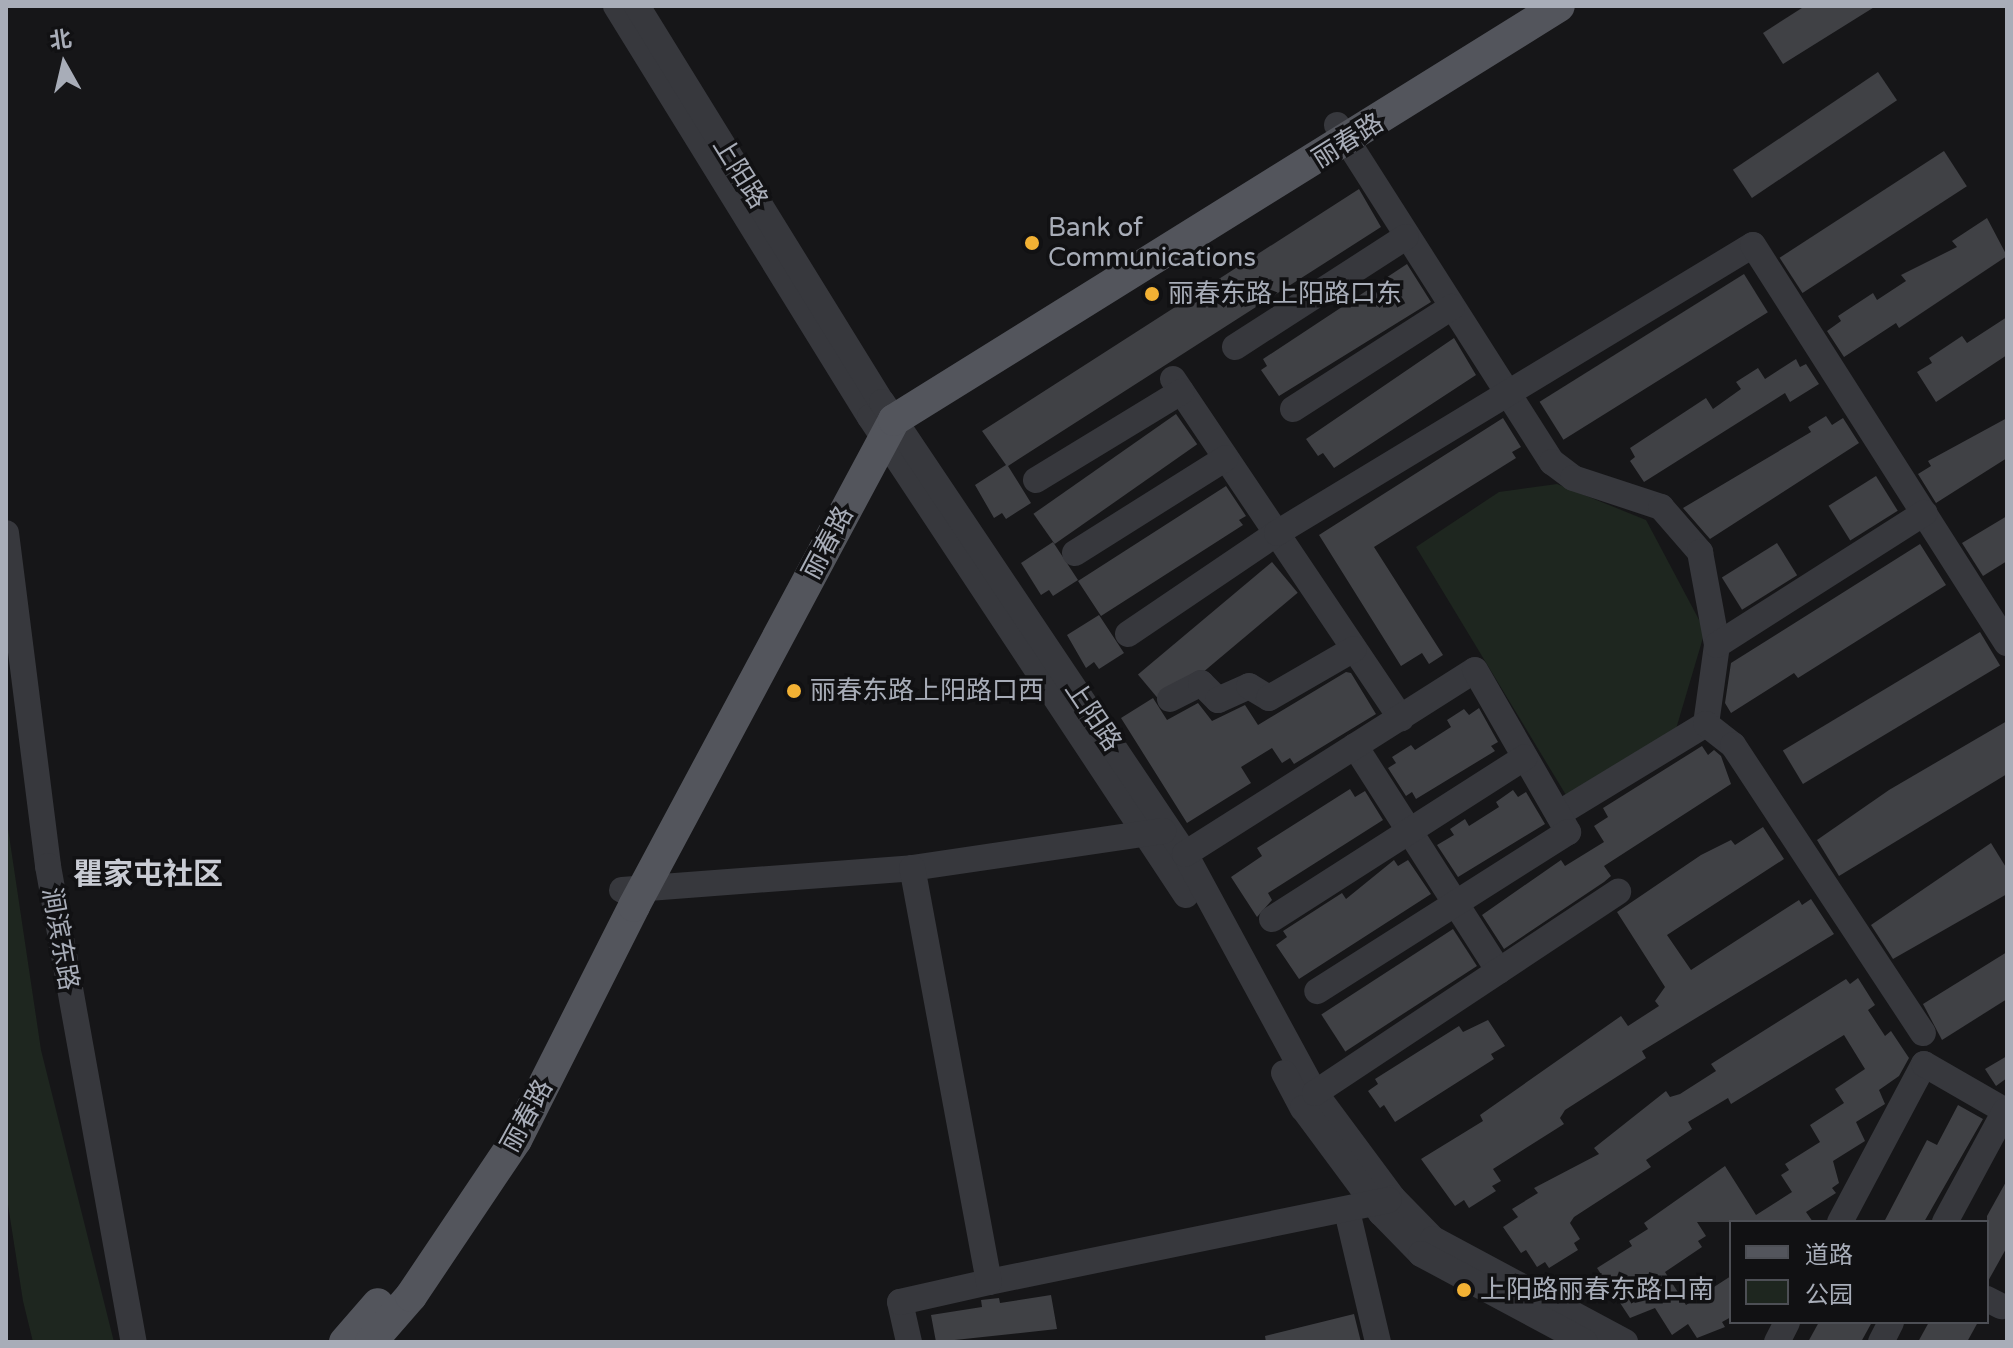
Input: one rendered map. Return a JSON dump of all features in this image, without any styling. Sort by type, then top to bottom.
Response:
[{"type":"main road","name":"丽春路","points":[[1342,133],[1521,6]]},
{"type":"main road","name":"丽春路","points":[[345,1342],[399,1280],[505,1123],[883,420],[1342,133],[1559,6]]},
{"type":"main road","name":"丽春路","points":[[371,1342],[411,1296],[516,1140],[633,889]]},
{"type":"street","name":"上阳路","points":[[616,6],[883,420],[1159,831],[1303,1108],[1384,1201],[1433,1239],[1625,1342]]},
{"type":"street","name":"上阳路","points":[[637,6],[883,420]]},
{"type":"street","points":[[1342,133],[1552,462],[1573,478],[1661,507],[1700,552],[1717,645],[1706,724]]},
{"type":"street","points":[[1235,347],[1406,237]]},
{"type":"street","points":[[1128,634],[1277,533],[1509,396],[1753,245],[2007,643]]},
{"type":"street","points":[[1293,409],[1452,307]]},
{"type":"street","points":[[1036,480],[1177,386],[1401,718]]},
{"type":"street","points":[[1075,553],[1226,458]]},
{"type":"street","points":[[1717,645],[1924,513]]},
{"type":"street","name":"涧滨东路","points":[[6,533],[48,866],[134,1342]]},
{"type":"street","points":[[1170,699],[1201,683],[1218,700],[1249,686],[1269,698],[1354,649]]},
{"type":"street","points":[[1185,854],[1475,670],[1568,832],[1317,991]]},
{"type":"street","points":[[1558,814],[1706,724]]},
{"type":"street","points":[[1706,724],[1733,745],[1923,1033]]},
{"type":"street","points":[[1355,746],[1499,971]]},
{"type":"street","points":[[1272,919],[1525,757]]},
{"type":"street","name":"上阳路","points":[[1159,831],[1185,854],[1315,1093],[1421,1254],[1585,1342]]},
{"type":"street","points":[[633,889],[912,868],[1159,831]]},
{"type":"street","points":[[912,868],[989,1282]]},
{"type":"street","points":[[1315,1093],[1618,892]]},
{"type":"street","points":[[1841,1220],[1924,1064],[2006,1112],[1946,1220]]},
{"type":"street","points":[[909,1342],[900,1302],[1384,1201]]},
{"type":"street","points":[[1347,1211],[1378,1342]]},
{"type":"street","points":[[1777,1342],[1786,1324]]},
{"type":"street","points":[[1881,1342],[1890,1324]]},
{"type":"green space","points":[[1557,484],[1646,520],[1705,631],[1676,729],[1566,795],[1416,547],[1499,492]]},
{"type":"green space","points":[[6,815],[41,1050],[114,1342],[33,1342],[23,1301],[6,1192]]},
{"type":"building","points":[[1805,6],[1876,6],[1783,64],[1763,33]]},
{"type":"building","points":[[1878,72],[1897,100],[1752,198],[1733,170]]},
{"type":"building","points":[[1944,151],[1967,186],[1802,293],[1780,258]]},
{"type":"building","points":[[1359,189],[1381,227],[1008,466],[1031,503],[1006,519],[1002,513],[994,518],[975,485],[1006,465],[982,431]]},
{"type":"building","points":[[1987,218],[2007,256],[1899,328],[1896,323],[1844,357],[1827,331],[1841,321],[1838,316],[1873,293],[1877,300],[1906,281],[1901,275],[1957,247],[1952,241]]},
{"type":"building","points":[[1407,264],[1431,302],[1279,396],[1261,370],[1267,366],[1263,359]]},
{"type":"building","points":[[1744,274],[1768,312],[1563,440],[1540,402]]},
{"type":"building","points":[[2007,317],[2007,355],[1936,402],[1917,372],[1932,363],[1929,358],[1962,336],[1967,343]]},
{"type":"building","points":[[1454,338],[1476,375],[1334,468],[1323,453],[1318,456],[1306,439]]},
{"type":"building","points":[[1796,359],[1800,367],[1806,364],[1819,384],[1790,402],[1785,393],[1644,482],[1630,461],[1635,457],[1630,448],[1706,398],[1713,409],[1741,389],[1736,382],[1758,368],[1765,379]]},
{"type":"building","points":[[1176,414],[1197,444],[1055,544],[1033,514]]},
{"type":"building","points":[[1826,416],[1832,425],[1843,418],[1859,443],[1710,539],[1683,508],[1811,432],[1808,427]]},
{"type":"building","points":[[1503,418],[1521,447],[1512,452],[1516,458],[1374,547],[1443,655],[1429,664],[1422,653],[1401,666],[1319,535]]},
{"type":"building","points":[[2007,418],[2007,458],[1936,503],[1918,474],[1931,466],[1928,461]]},
{"type":"building","points":[[1876,476],[1898,511],[1850,540],[1829,506]]},
{"type":"building","points":[[1226,486],[1246,516],[1239,520],[1243,525],[1101,616],[1078,581]]},
{"type":"building","points":[[2007,516],[2007,561],[1983,576],[1962,543]]},
{"type":"building","points":[[1053,542],[1078,580],[1053,596],[1049,590],[1041,595],[1021,563]]},
{"type":"building","points":[[1777,543],[1797,575],[1742,610],[1722,577]]},
{"type":"building","points":[[1920,544],[1946,585],[1798,678],[1794,673],[1731,713],[1725,703],[1731,663]]},
{"type":"building","points":[[1272,562],[1298,593],[1164,705],[1138,674]]},
{"type":"building","points":[[1099,615],[1124,653],[1099,669],[1094,662],[1086,668],[1067,635]]},
{"type":"building","points":[[1980,632],[2000,665],[1803,784],[1783,750]]},
{"type":"building","points":[[1346,672],[1351,673],[1376,714],[1294,764],[1290,758],[1282,763],[1272,748],[1241,767],[1251,783],[1187,823],[1121,718],[1153,698],[1167,720],[1198,703],[1212,721],[1245,705],[1258,725]]},
{"type":"building","points":[[1479,708],[1498,742],[1491,746],[1495,751],[1416,799],[1412,792],[1406,796],[1388,768],[1396,763],[1392,757],[1411,745],[1415,750],[1451,727],[1447,720],[1464,709],[1469,715]]},
{"type":"building","points":[[2007,721],[2007,774],[1839,876],[1817,840],[1889,790]]},
{"type":"building","points":[[1702,746],[1708,755],[1714,750],[1721,756],[1731,784],[1604,866],[1611,876],[1604,882],[1504,949],[1482,915],[1561,860],[1565,866],[1604,842],[1594,826],[1608,817],[1603,808]]},
{"type":"building","points":[[1350,789],[1355,797],[1365,791],[1383,820],[1268,893],[1272,900],[1257,917],[1231,877],[1262,856],[1257,848]]},
{"type":"building","points":[[1513,790],[1518,797],[1526,792],[1545,824],[1458,877],[1437,845],[1454,835],[1450,829],[1465,819],[1469,826],[1499,807],[1496,802]]},
{"type":"building","points":[[1763,827],[1784,859],[1667,935],[1691,970],[1799,900],[1802,905],[1811,899],[1834,934],[1642,1051],[1646,1058],[1565,1110],[1560,1118],[1564,1124],[1493,1169],[1501,1181],[1492,1186],[1496,1191],[1469,1208],[1464,1200],[1455,1206],[1421,1159],[1483,1121],[1480,1115],[1621,1016],[1628,1026],[1659,1006],[1655,1001],[1665,987],[1617,912],[1701,855],[1731,840],[1735,845]]},
{"type":"building","points":[[1991,843],[2007,869],[2007,894],[1893,959],[1871,925]]},
{"type":"building","points":[[1394,860],[1398,866],[1408,860],[1431,894],[1299,979],[1276,945],[1287,937],[1283,931],[1342,893],[1346,899]]},
{"type":"building","points":[[1453,929],[1477,966],[1345,1051],[1321,1015]]},
{"type":"building","points":[[2007,952],[2007,999],[1942,1040],[1923,1004]]},
{"type":"building","points":[[1858,978],[1875,1005],[1868,1010],[1885,1036],[1891,1031],[1909,1058],[1899,1076],[1879,1090],[1885,1104],[1856,1122],[1865,1141],[1833,1161],[1839,1183],[1832,1188],[1836,1193],[1806,1212],[1812,1220],[1697,1222],[1706,1236],[1698,1241],[1702,1247],[1665,1272],[1686,1305],[1729,1277],[1729,1318],[1722,1322],[1725,1327],[1697,1338],[1688,1324],[1672,1335],[1655,1308],[1630,1318],[1597,1268],[1632,1246],[1629,1241],[1648,1229],[1644,1223],[1725,1166],[1756,1215],[1792,1192],[1781,1175],[1789,1170],[1785,1164],[1820,1142],[1810,1125],[1844,1103],[1835,1089],[1865,1069],[1844,1035],[1731,1104],[1728,1098],[1688,1122],[1692,1129],[1646,1160],[1651,1167],[1574,1217],[1570,1223],[1580,1239],[1574,1243],[1578,1250],[1549,1268],[1545,1262],[1537,1267],[1526,1250],[1521,1253],[1503,1227],[1518,1217],[1512,1209],[1538,1193],[1534,1188],[1599,1154],[1594,1148],[1666,1091],[1670,1097],[1680,1094],[1716,1071],[1711,1064],[1846,979],[1850,984]]},
{"type":"building","points":[[1488,1020],[1505,1046],[1491,1054],[1494,1059],[1395,1122],[1384,1105],[1380,1108],[1368,1091],[1378,1084],[1375,1079],[1459,1026],[1463,1032]]},
{"type":"building","points":[[2007,1056],[2007,1078],[1996,1086],[1985,1069]]},
{"type":"building","points":[[1958,1105],[1983,1119],[1925,1220],[1885,1220],[1927,1140],[1937,1145]]},
{"type":"building","points":[[2007,1180],[2007,1247],[1989,1279],[1989,1220],[1987,1216]]},
{"type":"building","points":[[1051,1295],[1057,1329],[936,1342],[931,1315],[982,1307],[981,1300],[999,1298],[1000,1303]]},
{"type":"building","points":[[1354,1314],[1361,1342],[1266,1342],[1265,1336]]},
{"type":"building","points":[[1818,1324],[1871,1324],[1861,1342],[1808,1342]]},
{"type":"building","points":[[1928,1324],[1977,1324],[1967,1342],[1918,1342]]},
{"type":"place","name":"Bank of Communications","points":[[1032,243]]},
{"type":"place","name":"丽春东路上阳路口东","points":[[1152,294]]},
{"type":"place","name":"丽春东路上阳路口西","points":[[794,691]]},
{"type":"place","name":"上阳路丽春东路口南","points":[[1464,1290]]},
{"type":"district","name":"瞿家屯社区","points":[[148,875]]}]
